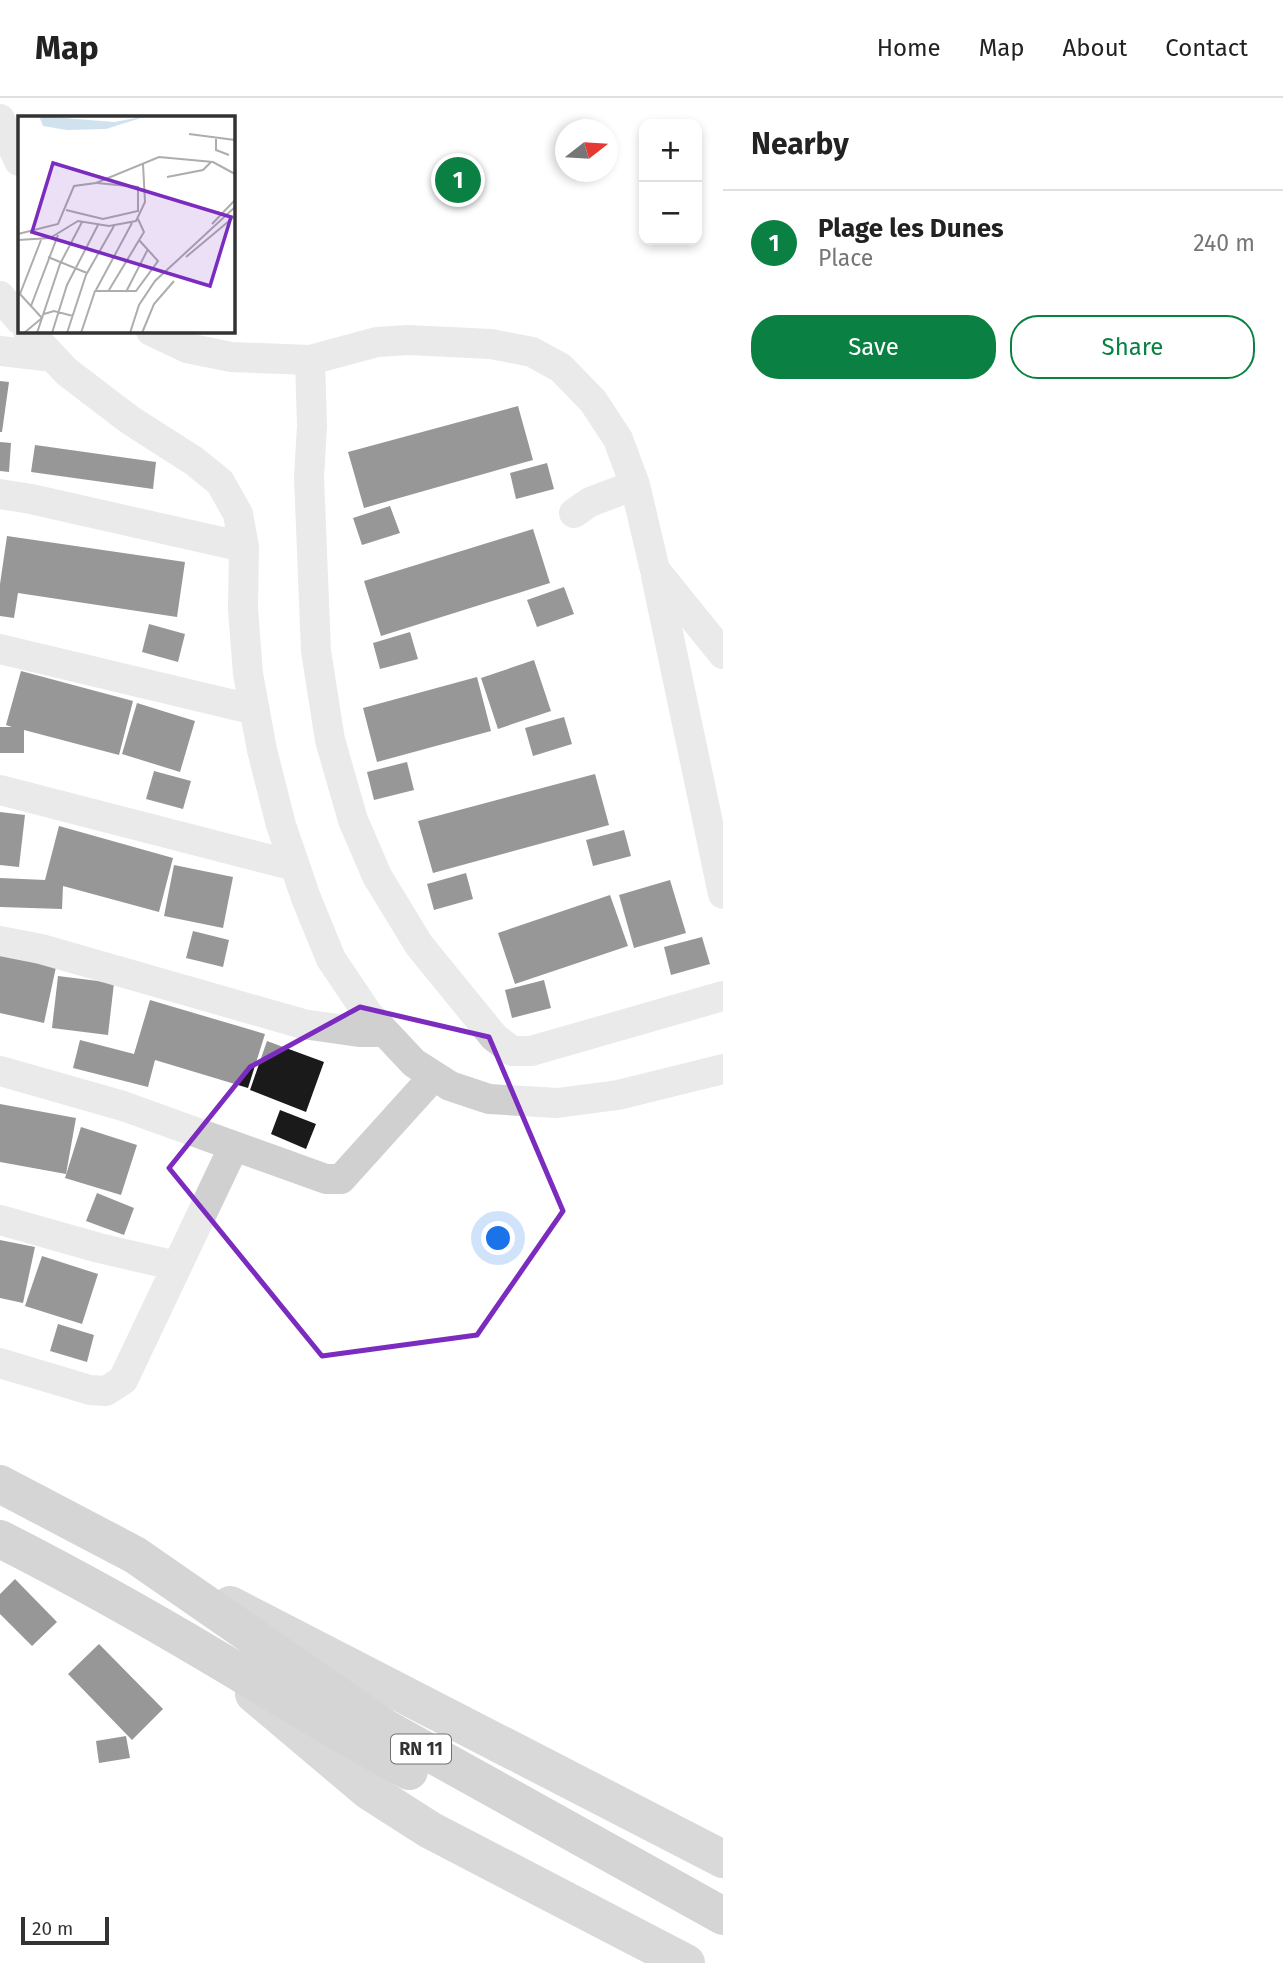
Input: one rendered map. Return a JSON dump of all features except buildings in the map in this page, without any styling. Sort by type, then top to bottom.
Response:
[{"type":"highway","name":"RN 11","points":[[0,1484],[135,1555],[385,1728],[723,1916]]},
{"type":"highway","name":"RN 11","points":[[0,1539],[208,1654],[370,1751],[723,1938]]},
{"type":"main road","name":"RN 11","points":[[135,1555],[723,1859]]},
{"type":"main road","name":"RN 11","points":[[208,1654],[369,1791],[430,1830],[686,1963]]},
{"type":"street","points":[[0,119],[18,159]]},
{"type":"street","points":[[0,296],[18,318]]},
{"type":"street","points":[[29,332],[67,372],[130,420],[194,461],[220,482],[238,514],[244,547],[243,609],[248,674],[268,775],[295,866],[331,959],[368,1014],[414,1063],[450,1086],[489,1099],[557,1103],[618,1095],[723,1069]]},
{"type":"street","points":[[154,332],[187,348],[231,357],[310,360],[377,342],[409,340],[491,344],[532,352],[561,368],[593,401],[618,439],[635,485],[655,570],[671,603],[723,894]]},
{"type":"street","points":[[0,351],[53,357]]},
{"type":"street","points":[[310,360],[310,489],[316,651],[330,740],[353,820],[377,876],[419,945],[494,1037],[512,1051],[531,1051],[723,996]]},
{"type":"street","points":[[574,513],[590,502],[635,485]]},
{"type":"street","points":[[0,494],[244,547]]},
{"type":"street","points":[[671,603],[723,653]]},
{"type":"street","points":[[0,649],[255,710]]},
{"type":"street","points":[[0,790],[295,866]]},
{"type":"street","points":[[0,941],[41,949],[303,1024],[359,1032],[385,1032]]},
{"type":"street","points":[[0,1071],[123,1106],[326,1179],[341,1179],[434,1076]]},
{"type":"street","points":[[0,1363],[90,1390],[106,1391],[123,1380],[234,1146]]},
{"type":"street","points":[[0,1220],[99,1248],[177,1266]]},
{"type":"highlighted area","points":[[360,1007],[489,1037],[563,1211],[477,1335],[322,1356],[169,1168],[250,1067]]},
{"type":"place","name":"Plage les Dunes","points":[[458,180]]}]
